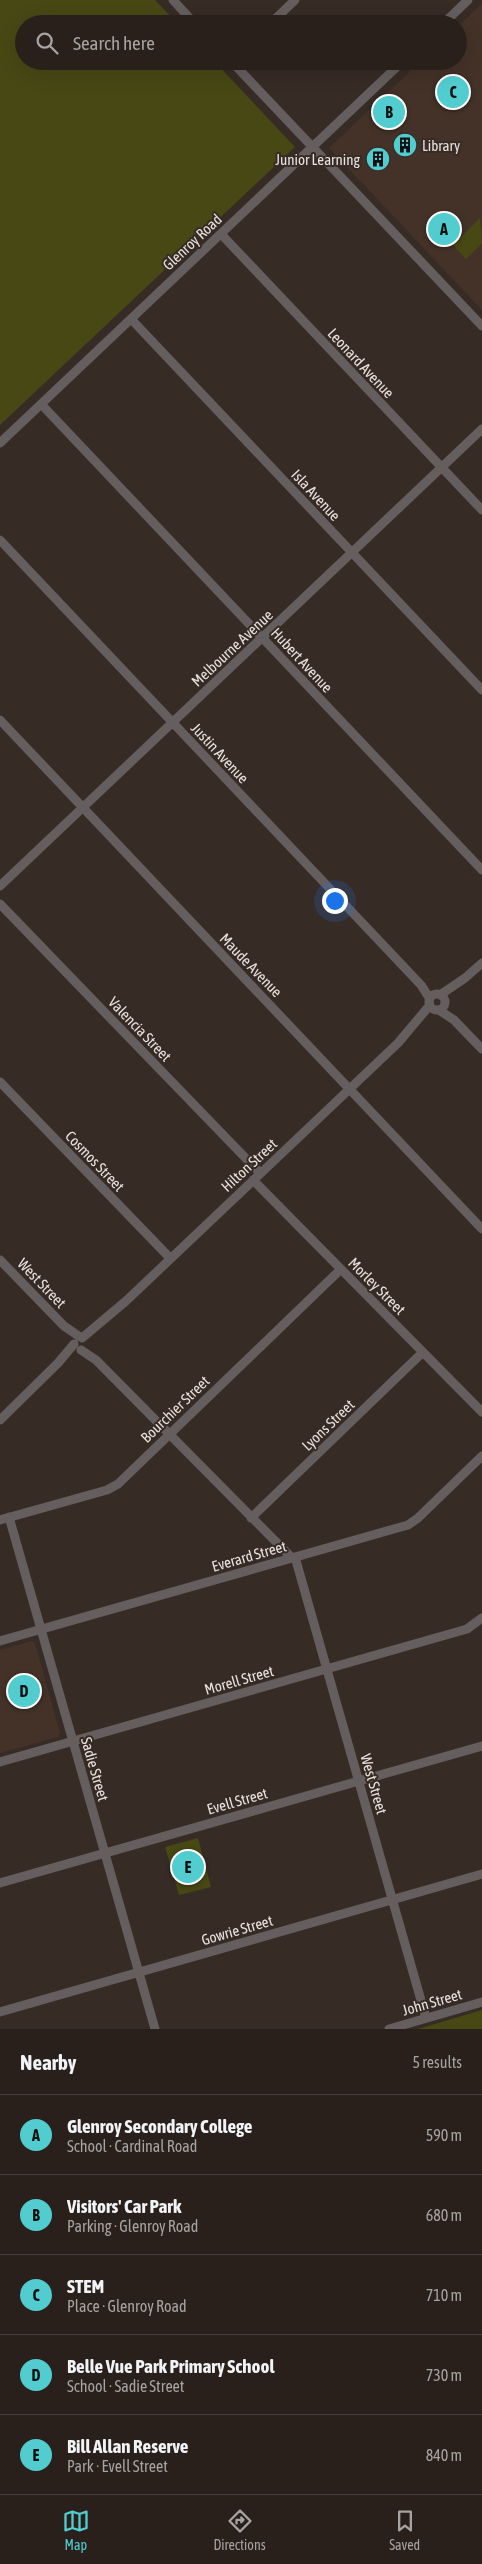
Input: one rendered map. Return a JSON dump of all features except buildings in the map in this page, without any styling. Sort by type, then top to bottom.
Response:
[{"type":"street","points":[[173,0],[187,15]]},
{"type":"street","points":[[279,15],[295,0]]},
{"type":"street","points":[[452,15],[468,0]]},
{"type":"street","points":[[239,70],[482,326]]},
{"type":"street","name":"Glenroy Road","points":[[0,444],[394,70]]},
{"type":"street","name":"Leonard Avenue","points":[[221,234],[482,510]]},
{"type":"street","name":"Isla Avenue","points":[[131,319],[482,690]]},
{"type":"street","name":"Hubert Avenue","points":[[41,404],[482,870]]},
{"type":"street","name":"Melbourne Avenue","points":[[0,886],[482,429]]},
{"type":"street","name":"Justin Avenue","points":[[0,540],[482,1049]]},
{"type":"street","name":"Maude Avenue","points":[[0,720],[482,1229]]},
{"type":"street","name":"Valencia Street","points":[[0,904],[256,1176]]},
{"type":"street","name":"Hilton Street","points":[[0,1420],[437,1002],[482,963]]},
{"type":"street","name":"Cosmos Street","points":[[0,1082],[170,1258]]},
{"type":"street","name":"Morley Street","points":[[256,1176],[341,1269],[482,1412]]},
{"type":"street","name":"West Street","points":[[0,1260],[96,1360],[293,1558],[327,1669],[426,2018]]},
{"type":"street","name":"Bourchier Street","points":[[4,1519],[113,1488],[341,1269]]},
{"type":"street","name":"Lyons Street","points":[[252,1518],[423,1352]]},
{"type":"street","name":"Everard Street","points":[[0,1641],[413,1522],[482,1456]]},
{"type":"street","name":"Sadie Street","points":[[4,1519],[40,1630],[155,2029]]},
{"type":"street","name":"Morell Street","points":[[0,1762],[467,1629],[482,1618]]},
{"type":"street","name":"Evell Street","points":[[0,1883],[482,1746]]},
{"type":"street","name":"Gowrie Street","points":[[0,2012],[482,1874]]},
{"type":"street","name":"John Street","points":[[390,2029],[482,2002]]},
{"type":"shaded area","points":[[0,0],[155,0],[169,15],[15,15],[15,70],[222,70],[295,147],[0,425]]},
{"type":"shaded area","points":[[482,4],[482,310],[329,148],[411,70],[467,70],[467,18]]},
{"type":"shaded area","points":[[480,218],[482,243],[466,259],[453,245]]},
{"type":"shaded area","points":[[31,1641],[35,1643],[60,1733],[58,1737],[0,1753],[0,1650]]},
{"type":"shaded area","points":[[198,1838],[211,1887],[179,1895],[165,1847]]},
{"type":"shaded area","points":[[482,2010],[482,2029],[418,2029]]},
{"type":"place","name":"STEM","points":[[453,92]]},
{"type":"place","name":"Visitors' Car Park","points":[[389,112]]},
{"type":"place","name":"Library","points":[[405,145]]},
{"type":"place","name":"Junior Learning","points":[[378,159]]},
{"type":"place","name":"Glenroy Secondary College","points":[[444,229]]},
{"type":"place","name":"Belle Vue Park Primary School","points":[[24,1691]]},
{"type":"place","name":"Bill Allan Reserve","points":[[188,1867]]}]
